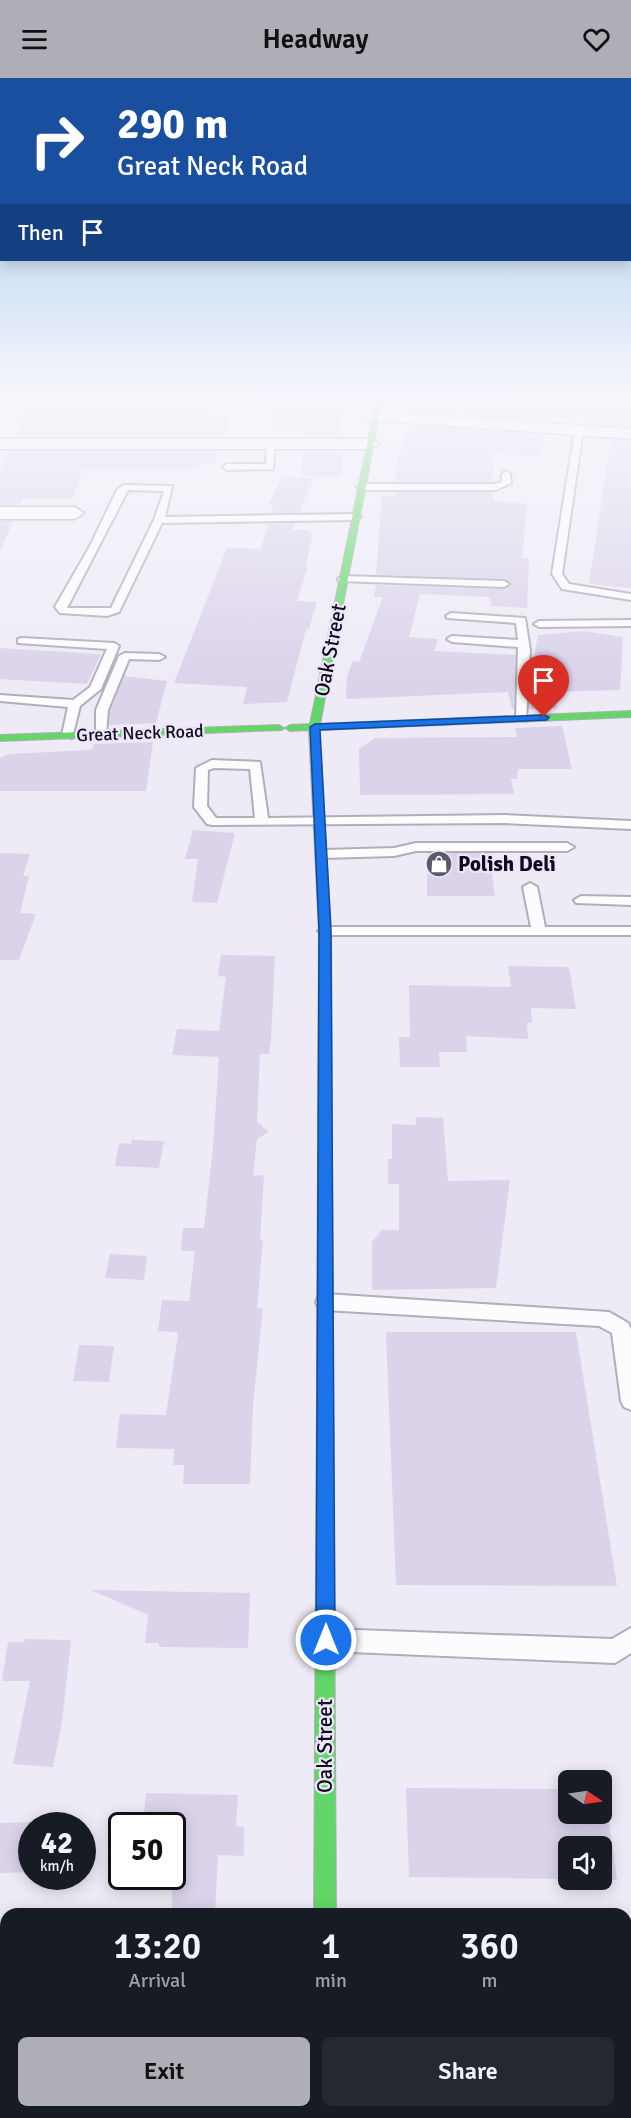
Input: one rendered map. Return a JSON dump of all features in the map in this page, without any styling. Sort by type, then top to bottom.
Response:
[{"type":"main road","name":"Oak Street","points":[[326,1908],[325,931],[315,727],[361,491]]},
{"type":"main road","name":"Great Neck Road","points":[[0,738],[631,714]]},
{"type":"street","points":[[0,513],[75,513]]},
{"type":"lane","points":[[121,491],[95,546],[60,607],[64,611],[107,613],[115,610],[159,520],[168,491]]},
{"type":"lane","points":[[570,491],[557,574],[566,587],[578,591],[631,597]]},
{"type":"lane","points":[[159,520],[356,517]]},
{"type":"lane","points":[[344,579],[504,584]]},
{"type":"lane","points":[[451,616],[521,620],[522,718]]},
{"type":"lane","points":[[539,624],[631,623]]},
{"type":"lane","points":[[452,639],[523,644]]},
{"type":"lane","points":[[22,641],[114,646],[95,689],[75,704],[70,716],[68,735]]},
{"type":"lane","points":[[100,734],[102,710],[125,656],[159,657]]},
{"type":"lane","points":[[0,698],[75,704]]},
{"type":"lane","points":[[262,822],[256,765],[212,764],[202,768],[200,807],[207,817],[221,822],[262,822],[321,822],[505,819],[631,825]]},
{"type":"lane","points":[[323,854],[393,852],[416,847],[567,847]]},
{"type":"lane","points":[[531,886],[539,931]]},
{"type":"lane","points":[[581,900],[631,901]]},
{"type":"lane","points":[[325,931],[631,931]]},
{"type":"lane","points":[[325,1302],[602,1318],[621,1329],[631,1401]]},
{"type":"lane","points":[[326,1640],[615,1651],[631,1639]]},
{"type":"building","points":[[0,491],[75,491],[73,499],[22,499],[20,505],[0,505]]},
{"type":"building","points":[[275,491],[308,491],[299,513],[271,513],[273,504],[269,504]]},
{"type":"building","points":[[603,491],[631,491],[631,588],[589,584]]},
{"type":"building","points":[[395,492],[493,492],[494,501],[527,504],[522,558],[529,559],[527,608],[491,606],[491,600],[488,597],[420,594],[409,637],[438,639],[434,651],[516,655],[514,709],[512,709],[508,692],[346,699],[347,676],[353,661],[359,662],[383,597],[374,597],[376,585],[504,589],[511,585],[504,579],[376,575],[382,496],[394,496]]},
{"type":"building","points":[[0,521],[13,521],[0,551]]},
{"type":"building","points":[[295,523],[292,530],[308,530],[313,534],[305,567],[308,567],[297,601],[317,602],[309,629],[306,629],[287,702],[243,704],[247,687],[174,683],[227,548],[261,549],[268,524]]},
{"type":"building","points":[[584,631],[623,637],[620,690],[553,692],[557,708],[529,709],[532,656],[534,657],[538,635]]},
{"type":"building","points":[[0,648],[101,654],[87,684],[0,679]]},
{"type":"building","points":[[124,676],[167,681],[156,723],[109,725],[110,711]]},
{"type":"building","points":[[562,726],[572,769],[518,769],[517,779],[511,779],[514,794],[360,795],[359,749],[375,738],[517,737],[515,728]]},
{"type":"building","points":[[153,742],[146,791],[0,791],[0,758],[9,754],[91,750],[94,744]]},
{"type":"building","points":[[193,830],[235,833],[217,903],[192,902],[198,859],[185,859]]},
{"type":"building","points":[[0,853],[30,854],[23,876],[29,876],[20,913],[36,914],[19,960],[0,960]]},
{"type":"building","points":[[428,853],[489,853],[495,896],[427,896],[427,874],[430,874]]},
{"type":"building","points":[[221,955],[275,956],[271,1040],[269,1054],[260,1054],[257,1122],[269,1132],[257,1139],[253,1176],[264,1175],[260,1240],[263,1240],[257,1308],[263,1308],[253,1405],[250,1484],[183,1484],[184,1465],[173,1465],[174,1449],[116,1448],[120,1414],[166,1415],[178,1335],[177,1332],[158,1331],[162,1300],[189,1301],[195,1251],[181,1251],[183,1228],[204,1228],[213,1148],[219,1057],[172,1055],[177,1029],[219,1031],[226,977],[218,976]]},
{"type":"building","points":[[508,966],[569,967],[576,1009],[531,1008],[532,1023],[527,1023],[528,1039],[466,1036],[467,1052],[439,1052],[440,1067],[400,1067],[399,1037],[410,1037],[409,985],[511,987]]},
{"type":"building","points":[[416,1117],[443,1118],[448,1181],[510,1180],[496,1288],[372,1290],[372,1242],[382,1230],[399,1230],[399,1184],[388,1184],[388,1159],[392,1159],[392,1124],[416,1125]]},
{"type":"building","points":[[132,1140],[164,1141],[159,1168],[115,1166],[119,1143],[131,1144]]},
{"type":"building","points":[[110,1254],[147,1256],[144,1280],[105,1278]]},
{"type":"building","points":[[386,1332],[576,1332],[617,1586],[396,1585]]},
{"type":"building","points":[[79,1345],[114,1346],[109,1382],[73,1381]]},
{"type":"building","points":[[91,1590],[250,1593],[248,1648],[159,1647],[159,1643],[145,1643],[148,1615]]},
{"type":"building","points":[[25,1639],[71,1640],[62,1722],[53,1767],[13,1764],[30,1681],[2,1681],[8,1642],[24,1642]]},
{"type":"building","points":[[406,1788],[558,1789],[558,1824],[610,1824],[611,1836],[558,1836],[558,1879],[409,1877]]},
{"type":"building","points":[[146,1793],[238,1795],[236,1826],[244,1827],[244,1856],[218,1855],[215,1908],[172,1908],[172,1890],[186,1890],[186,1812],[144,1812]]},
{"type":"building","points":[[18,1822],[18,1872],[0,1873],[0,1823]]},
{"type":"building","points":[[612,1842],[617,1880],[612,1880]]},
{"type":"traffic: fast","points":[[325,1155],[325,931],[314,727],[361,491]]},
{"type":"traffic: fast","points":[[290,728],[631,714]]},
{"type":"traffic: fast","points":[[0,738],[279,728]]},
{"type":"traffic: fast","points":[[325,1403],[325,1908]]},
{"type":"traffic: slow","points":[[325,1155],[325,1403]]},
{"type":"place","name":"Polish Deli","points":[[439,864]]},
{"type":"route","points":[[326,1640],[325,931],[315,727],[544,717]]}]
